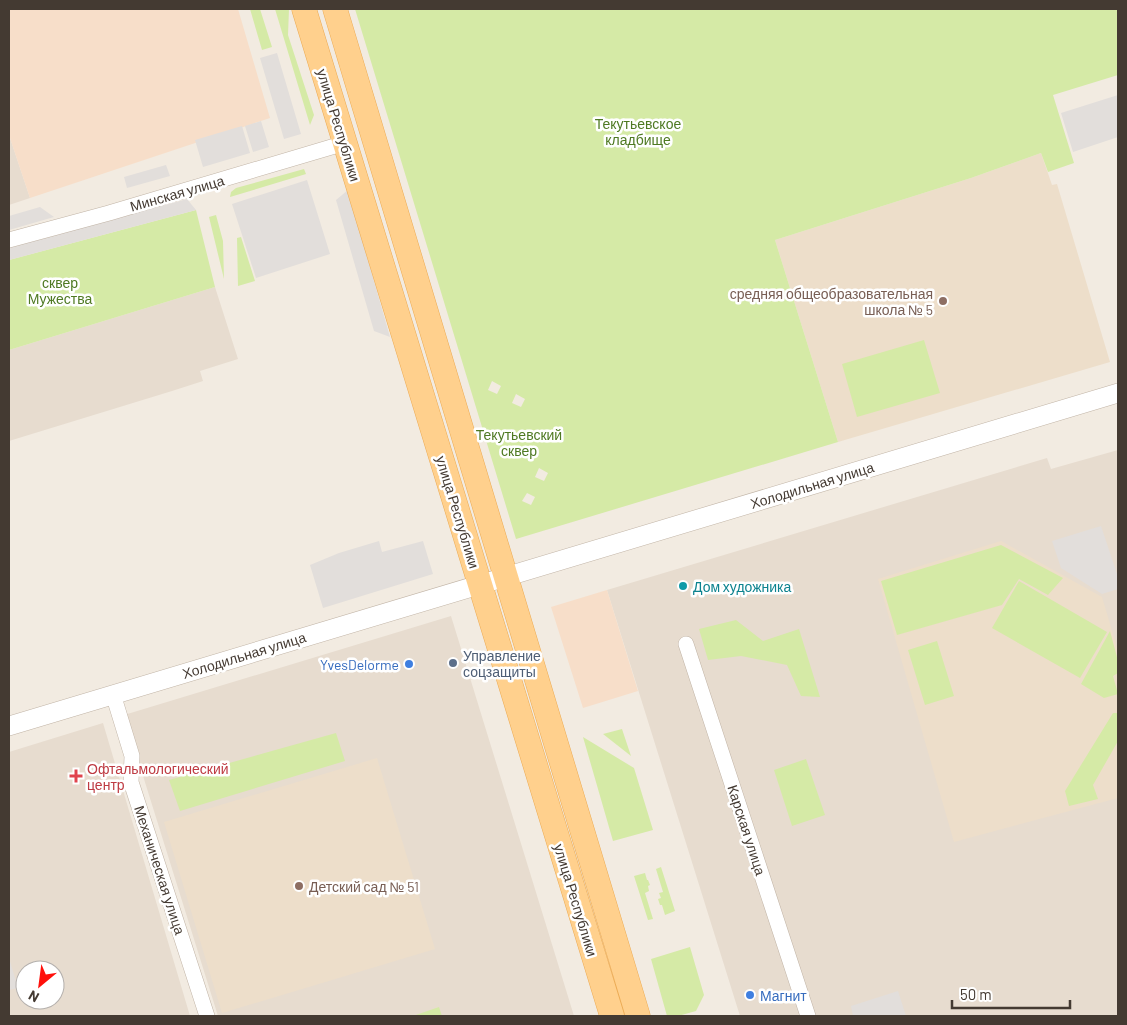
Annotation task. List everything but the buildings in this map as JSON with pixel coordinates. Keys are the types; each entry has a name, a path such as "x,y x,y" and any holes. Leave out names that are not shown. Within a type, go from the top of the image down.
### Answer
{"main road":[{"name":"улица Республики","path":"304,9 612,1016"},
{"name":"улица Республики","path":"335,9 638,1016"}],"street":[{"name":"Минская улица","path":"9,240 109,213 344,143"},
{"name":"Холодильная улица","path":"9,726 1118,393"},
{"name":"Карская улица","path":"686,644 808,1016"},
{"name":"Механическая улица","path":"113,694 132,756 131,782 207,1016"}],"shaded area":[{"path":"9,9 238,9 270,118 30,198 9,135"},
{"path":"277,53 301,134 284,139 260,58"},
{"path":"1118,95 1118,137 1073,152 1061,113"},
{"path":"261,121 269,147 253,152 245,126"},
{"path":"242,126 250,153 203,167 195,140"},
{"path":"9,135 30,198 9,205"},
{"name":"средняя общеобразовательная школа № 5","path":"1041,153 1052,185 1057,184 1110,362 838,442 775,240 971,178"},
{"path":"166,165 170,176 127,188 124,177"},
{"path":"307,180 330,254 256,278 232,204"},
{"path":"348,190 390,337 374,331 336,200"},
{"path":"187,199 196,210 9,260 9,248"},
{"path":"40,207 54,217 9,230 9,216"},
{"path":"215,287 238,359 200,371 203,381 9,441 9,350"},
{"path":"1118,450 1118,1016 740,1016 607,590 1047,458 1051,469"},
{"path":"1101,526 1118,577 1118,589 1102,594 1061,568 1052,541"},
{"path":"379,541 382,552 423,541 433,574 323,608 310,565 339,553"},
{"path":"1001,541 1102,597 1118,651 1118,798 954,842 878,579"},
{"path":"607,590 638,691 583,708 551,607"},
{"path":"451,616 574,1016 218,1016 124,715"},
{"path":"103,723 190,1016 9,1016 9,752"},
{"name":"Детский сад № 51","path":"377,758 435,949 222,1013 164,822"},
{"path":"9,958 15,978 15,989 9,990"},
{"path":"898,991 906,1016 853,1016 851,1006"}],"green space":[{"path":"250,9 260,9 272,47 262,50"},
{"path":"275,9 289,9 288,35 314,115 310,125"},
{"path":"355,9 1118,9 1118,75 1053,95 1074,163 1048,172 1041,153 971,178 775,240 838,442 516,539","holes":["492,381 501,386 497,394 488,390","516,394 525,399 521,407 512,403","539,468 548,473 544,481 535,477","527,493 535,497 531,505 522,501"]},
{"path":"304,169 306,174 230,197 231,192 236,188"},
{"name":"сквер Мужества","path":"196,210 215,287 9,350 9,260"},
{"path":"216,215 223,241 224,279 209,217"},
{"path":"241,237 255,281 238,286 237,238"},
{"path":"924,340 940,393 857,417 842,364"},
{"path":"1001,545 1063,578 1048,595 1019,579 1002,605 897,635 881,581"},
{"path":"1019,581 1107,632 1080,678 992,628"},
{"path":"736,620 763,641 799,629 820,697 801,696 787,665 741,656 708,660 699,629"},
{"path":"1110,631 1118,661 1118,673 1113,676 1118,694 1104,698 1081,684"},
{"path":"937,641 954,696 925,705 908,650"},
{"path":"1113,713 1118,713 1118,741 1093,785 1098,799 1069,806 1065,791"},
{"path":"622,729 631,756 603,734"},
{"path":"336,733 345,761 180,811 169,780"},
{"path":"583,737 634,768 653,830 613,841"},
{"path":"806,759 825,815 792,826 774,770"},
{"path":"661,867 675,911 665,915 658,899 661,898 659,893 663,892 656,869"},
{"path":"645,873 650,885 648,886 649,891 645,893 653,919 648,920 634,876"},
{"path":"690,947 704,995 696,1011 678,1016 667,1016 651,959"},
{"path":"439,1007 442,1016 413,1016"}],"place":[{"name":"средняя общеобразовательная школа № 5","path":"943,301"},
{"name":"Дом художника","path":"683,586"},
{"name":"Управление соцзащиты","path":"453,663"},
{"name":"YvesDelorme","path":"409,664"},
{"name":"Офтальмологический центр","path":"76,776"},
{"name":"Детский сад № 51","path":"299,886"},
{"name":"Магнит","path":"750,995"}],"park label":[{"name":"Текутьевское кладбище","path":"638,132"},
{"name":"Текутьевский сквер","path":"519,442"}]}
